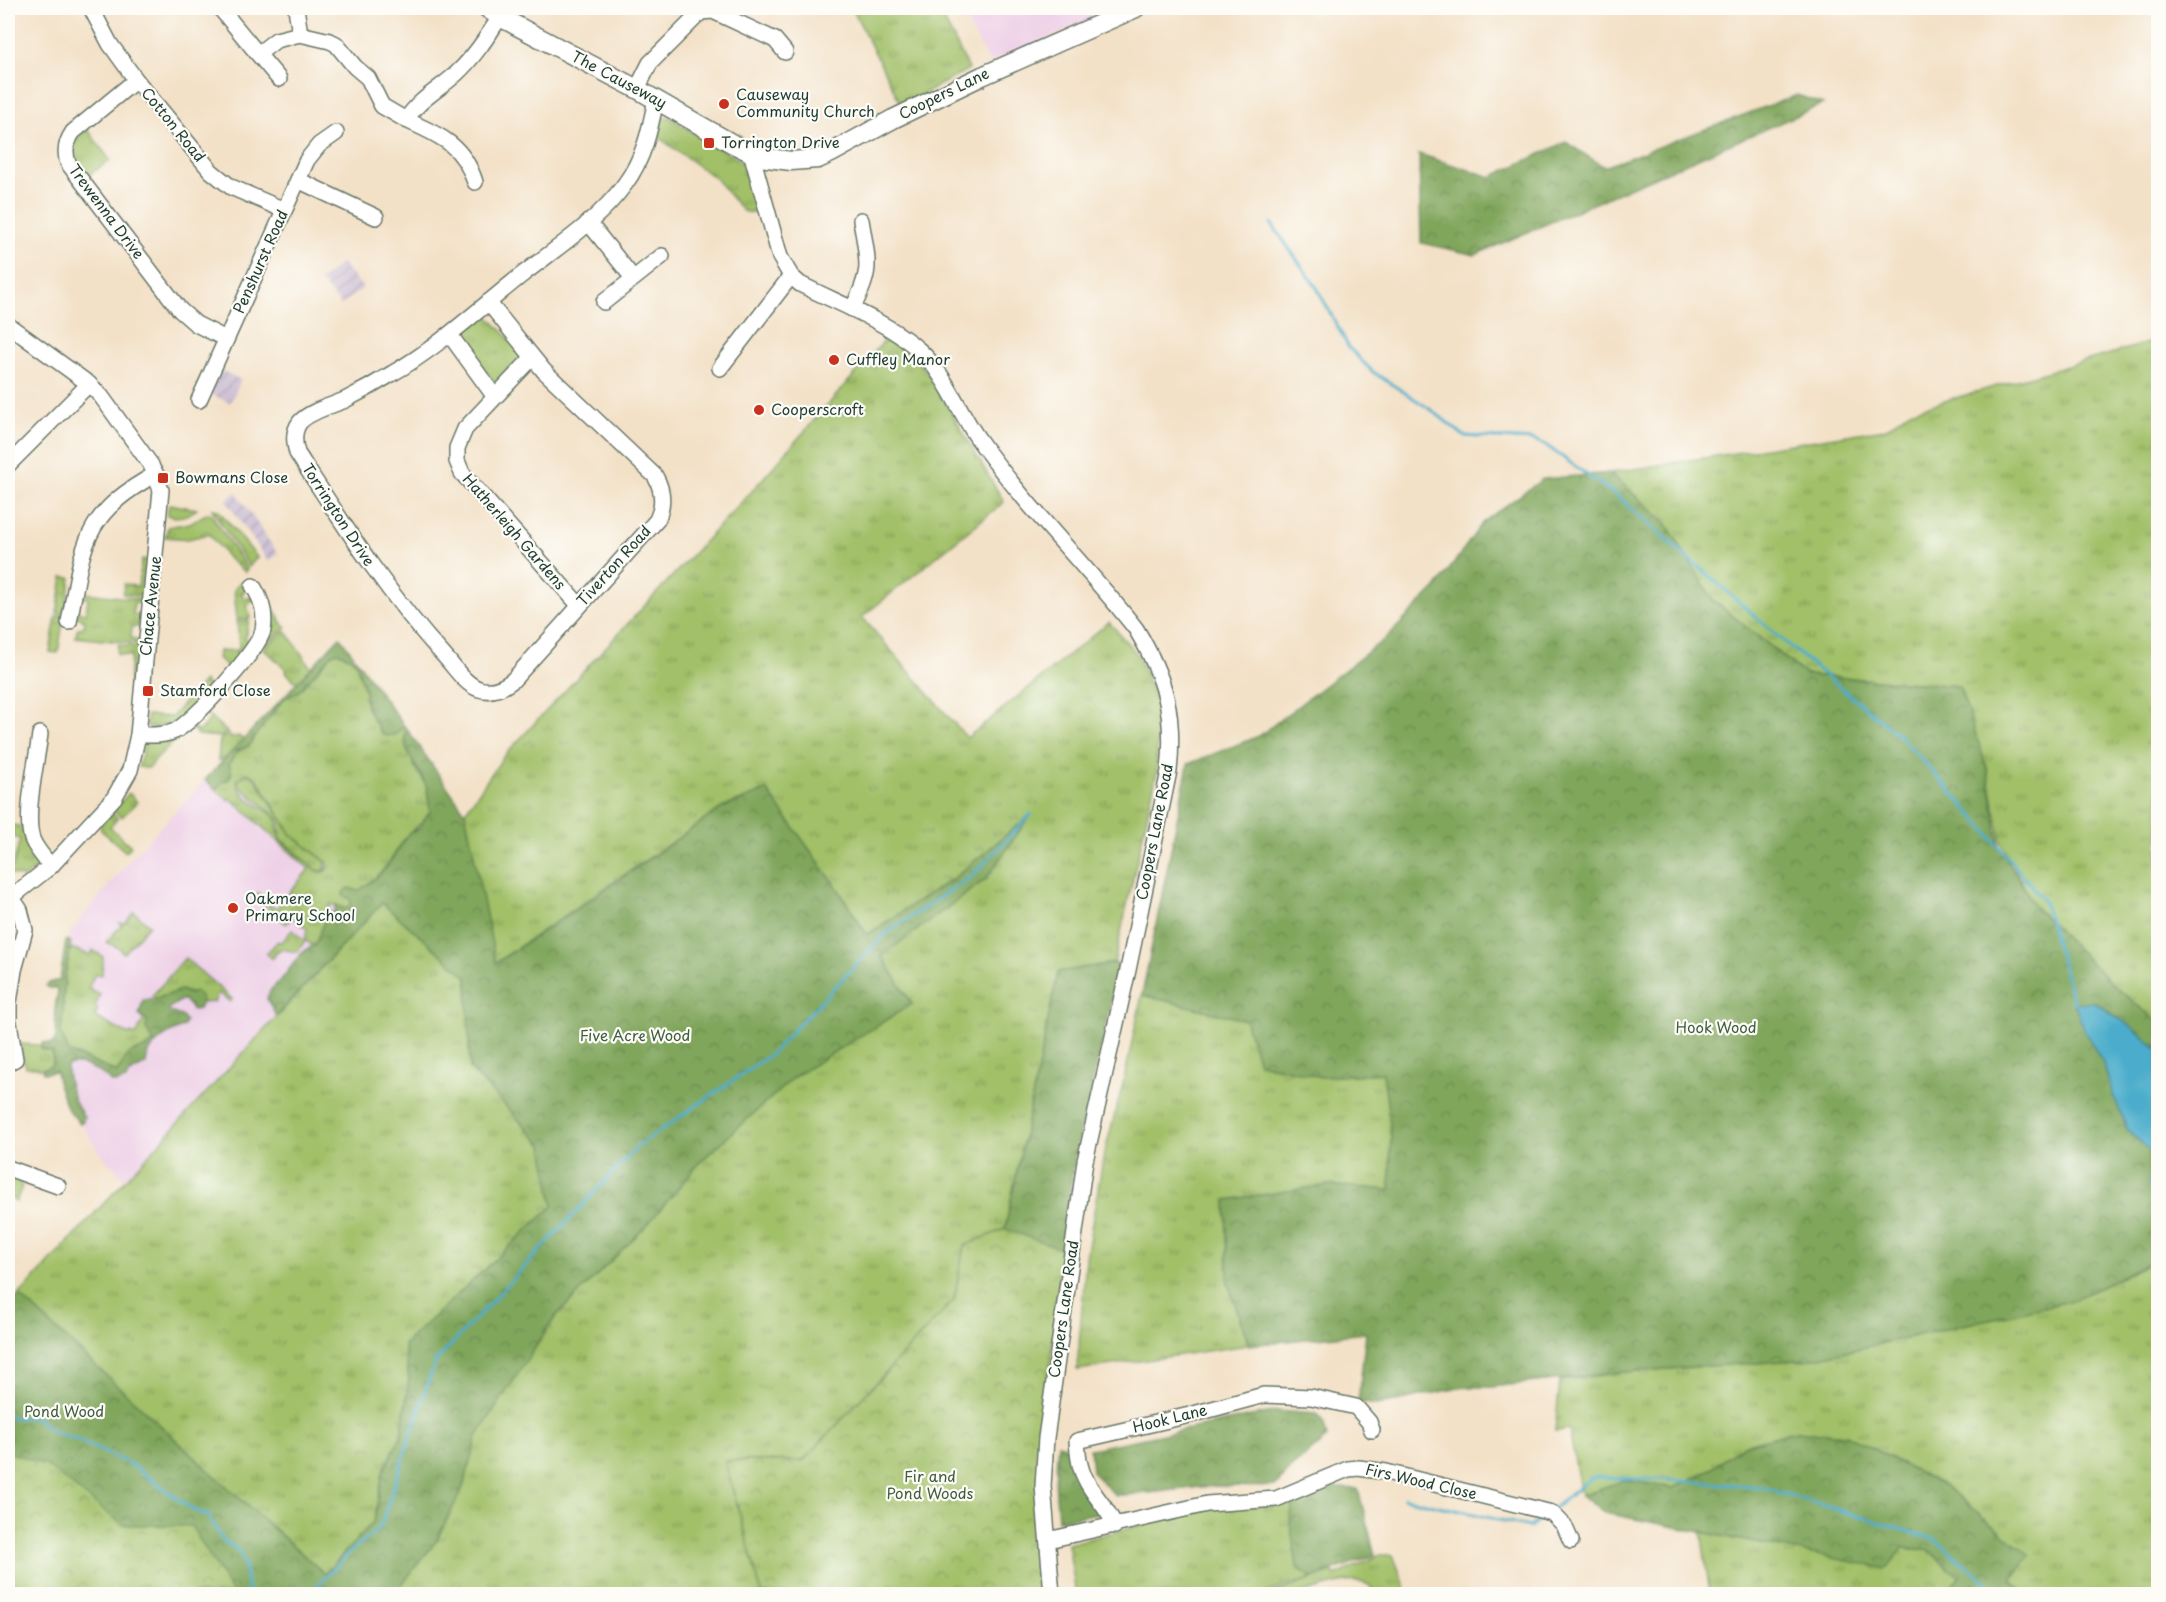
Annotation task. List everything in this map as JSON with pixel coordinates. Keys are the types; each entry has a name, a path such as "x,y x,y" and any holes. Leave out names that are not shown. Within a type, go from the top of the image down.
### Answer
{"main road":[{"name":"Coopers Lane","path":"751,153 771,160 819,159 893,119 982,76 1136,8"},
{"name":"The Causeway","path":"493,12 656,99 751,153"}],"street":[{"name":"Cotton Road","path":"92,8 110,44 205,165 231,187 284,210"},
{"path":"220,8 279,79"},
{"path":"296,8 300,34"},
{"path":"637,89 650,63 700,10 713,11 775,40 785,52"},
{"path":"406,120 420,101 457,74 478,50 493,12"},
{"path":"258,54 276,40 300,34 336,44 355,67 368,78 382,106 449,142 467,161 475,182"},
{"name":"Trewenna Drive","path":"136,80 73,132 65,151 68,163 180,310 196,324 226,339"},
{"name":"Torrington Drive","path":"464,678 401,605 368,562 297,453 294,437 301,422 396,372 450,334 613,200 635,170 648,138 656,99"},
{"name":"Penshurst Road","path":"199,400 311,154 336,133"},
{"path":"720,368 791,276 780,257 751,153"},
{"path":"298,180 376,217"},
{"path":"852,309 866,281 868,266 861,220"},
{"path":"588,222 633,278"},
{"path":"604,302 662,256"},
{"name":"Coopers Lane Road","path":"791,276 800,284 899,334 921,352 937,370 978,439 1013,485 1136,629 1161,676 1170,715 1172,746 1169,771 1128,970 1084,1161 1046,1438 1043,1486 1052,1594"},
{"name":"Tiverton Road","path":"464,678 477,688 485,690 498,689 508,683 657,520 662,504 661,486 655,476 532,358 488,302"},
{"name":"Chace Avenue","path":"8,325 89,384 116,415 156,474 161,490 138,735 124,784 114,798 51,866 10,899"},
{"path":"450,334 495,397"},
{"name":"Hatherleigh Gardens","path":"532,358 465,429 457,448 457,461 462,473 579,605"},
{"path":"8,465 89,384"},
{"path":"69,622 85,542 94,525 114,501 156,474"},
{"path":"138,735 168,733 182,727 249,655 263,633 265,615 260,598 253,586"},
{"path":"40,734 29,818 32,838 40,853 51,866"},
{"path":"8,1062 15,1059 9,1023 9,1002 14,970 26,930 20,910 10,899"},
{"path":"8,1168 58,1186"},
{"name":"Hook Lane","path":"1114,1526 1110,1513 1086,1480 1080,1465 1077,1441 1264,1395 1311,1398 1356,1407 1370,1422 1372,1430"},
{"name":"Firs Wood Close","path":"1048,1540 1208,1504 1276,1499 1348,1469 1359,1468 1386,1472 1552,1513 1564,1525 1571,1541"}],"shaded area":[{"path":"960,8 1121,8 989,63"},
{"path":"342,263 363,288 341,305 320,281"},
{"path":"220,370 241,380 230,403 210,394"},
{"path":"236,492 278,554 268,561 226,501"},
{"name":"Oakmere Primary School","path":"340,637 465,812 354,936 276,1016 125,1179 104,1158 88,1135 69,1094 56,1046 57,997 69,935 139,850"}],"green space":[{"path":"852,8 938,8 969,69 902,106"},
{"path":"1797,95 1823,104 1475,255 1421,243 1419,154 1491,177 1566,142 1604,167"},
{"path":"669,117 741,161 758,208 751,212 743,211 715,178 658,137 661,119"},
{"path":"87,129 110,160 86,177 73,153 76,141"},
{"path":"486,314 522,352 524,359 496,387 461,337 461,334"},
{"path":"885,340 910,354 928,373 1004,502 862,617 967,738 1109,622 1137,654 1157,702 1157,772 1114,963 1058,972 1005,1229 964,1246 954,1300 803,1461 725,1461 762,1594 394,1594 436,1541 463,1487 477,1436 556,1316 647,1225 701,1161 795,1076 911,1004 881,956 986,879 1029,817 954,878 867,935 840,892 766,790 722,808 495,963 465,812 504,756 750,493"},
{"path":"2158,340 2158,1022 2113,985 2034,906 2001,842 1987,768 1959,686 1806,675 1713,600 1666,523 1610,473 1885,429 1910,411"},
{"name":"Hook Wood","path":"1610,473 1666,523 1713,600 1806,675 1959,686 1987,768 1999,845 2034,906 2113,985 2158,1022 2158,1050 2133,1028 2095,1002 2085,1031 2103,1063 2113,1095 2128,1130 2154,1155 2158,1155 2158,1258 2074,1300 1812,1359 1624,1372 1491,1387 1464,1387 1376,1405 1358,1402 1366,1333 1249,1345 1228,1283 1226,1200 1328,1185 1390,1190 1391,1132 1383,1073 1321,1077 1259,1063 1245,1020 1142,995 1188,764 1259,736 1386,638 1436,588 1483,522 1543,479"},
{"path":"169,504 197,509 175,517 167,515"},
{"path":"212,509 218,510 257,557 249,567"},
{"path":"208,513 211,514 247,569 245,572 230,560 209,534 188,539 165,537 168,527 190,523"},
{"path":"142,559 148,560 144,597 123,594 124,584 138,587"},
{"path":"63,577 71,578 65,614 57,613"},
{"path":"240,582 246,589 242,594 244,599 252,597 256,600 247,604 250,618 237,619 234,590"},
{"path":"78,592 144,600 143,604 134,603 133,614 141,616 141,627 132,627 131,638 139,640 139,644 75,637 78,628 84,627 85,620 75,616 77,612 86,613 88,598 80,597"},
{"path":"271,605 286,628 266,643 273,623"},
{"path":"56,616 64,616 58,653 50,652"},
{"path":"249,620 245,638 252,644 240,660 237,621"},
{"path":"286,631 311,668 297,683 286,672 287,670 263,648"},
{"path":"340,637 404,726 395,735 386,736 381,733 366,706 365,691 356,663 338,652 332,654 298,692 284,699 249,746 238,750 229,764 232,774 216,790 205,780"},
{"path":"118,645 139,647 135,684 129,684 131,656 117,654"},
{"path":"237,650 238,660 229,669 218,658 219,651"},
{"path":"338,652 356,663 367,706 374,722 396,732 404,726 406,728 405,741 414,766 426,784 430,811 404,840 376,878 354,896 351,900 352,904 345,909 331,904 315,946 305,941 307,929 292,917 286,924 255,896 258,893 276,909 309,869 230,798 228,800 216,790 236,754 249,746 284,698 298,692 332,654","holes":["247,773 256,777 292,835 328,863 325,872 318,872 279,839 276,818 252,802 242,792 237,780"]},
{"path":"204,681 210,688 184,715 169,724 149,728 146,724 147,715 172,717"},
{"path":"205,712 227,732 221,737 197,735 195,731 189,729 192,727 198,732 211,718"},
{"name":"Five Acre Wood","path":"406,728 465,812 496,963 722,808 767,790 840,892 867,935 954,878 1031,814 986,879 882,956 912,1004 795,1076 701,1161 647,1225 556,1316 477,1436 463,1487 436,1541 394,1594 233,1594 191,1526 123,1525 8,1531 8,1307 19,1295 325,1574 374,1521 383,1472 401,1436 409,1379 404,1344 553,1206 543,1145 470,1069 467,977 382,903 276,1016 267,999 271,990 299,956 315,945 328,912 334,913 336,905 345,909 351,904 351,900 343,895 344,891 349,888 358,891 377,877 386,868 408,834 419,828 430,811 423,778 408,753"},
{"path":"228,734 231,738 239,736 243,740 224,760 218,760 220,740"},
{"path":"178,737 148,768 138,767 145,743"},
{"path":"247,774 255,778 291,835 326,862 325,870 316,870 281,839 279,822 276,817 238,785 239,779"},
{"path":"129,793 137,802 122,817 113,810"},
{"path":"111,812 118,818 110,827 131,846 126,852 101,830 100,825"},
{"path":"11,825 24,827 39,861 39,866 24,878 8,873 8,865 13,866 20,839 13,837"},
{"path":"382,903 467,977 470,1069 543,1145 553,1206 404,1344 409,1379 401,1436 383,1472 374,1521 325,1574 19,1295"},
{"path":"134,912 149,925 124,953 121,949 106,942 122,925 120,923 125,923"},
{"path":"292,930 305,941 297,952 280,949 272,959 266,954 278,941 281,943"},
{"path":"66,940 71,942 65,976 61,1033 69,1053 117,1072 130,1053 154,1042 146,1029 147,1020 139,1015 143,1000 156,999 181,990 189,994 196,992 201,1000 199,1009 193,1010 183,999 169,1008 170,1012 181,1016 186,1021 184,1026 159,1040 150,1051 146,1064 128,1074 126,1080 115,1083 90,1067 78,1064 67,1066 72,1093 84,1117 80,1123 68,1110 56,1072 43,1073 42,1069 50,1067 53,1063 53,1052 41,1049 43,1042 53,1043 56,1036 55,1009 58,990 46,986 60,980"},
{"path":"71,948 90,955 93,950 103,957 102,975 95,974 88,989 100,994 95,1007 98,1009 95,1017 129,1035 131,1033 136,1035 144,1019 148,1020 146,1029 154,1042 140,1052 134,1051 117,1072 69,1053 61,1034 65,976"},
{"path":"185,958 232,999 230,1002 219,993 214,1002 202,1003 201,997 181,990 156,999 152,996"},
{"name":"Fir and Pond Woods","path":"1114,963 1121,965 1075,1156 1062,1249 1038,1486 1043,1594 762,1594 725,1461 803,1461 954,1300 964,1246 1005,1229 1058,972"},
{"path":"1142,995 1245,1020 1321,1077 1383,1073 1391,1132 1390,1190 1328,1185 1228,1283 1249,1345 1077,1370 1086,1258 1103,1159 1124,1080"},
{"path":"19,1044 41,1045 41,1049 48,1052 51,1050 53,1063 50,1067 42,1069 26,1067"},
{"path":"8,1173 17,1177 22,1186 16,1202 8,1195"},
{"name":"Fir and Pond Woods","path":"1005,1229 1062,1249 1038,1486 1043,1594 762,1594 725,1461 803,1461 954,1300 964,1246"},
{"path":"2146,1265 2158,1279 2158,1594 2028,1594 2011,1580 2029,1555 1945,1486 1846,1435 1796,1431 1744,1445 1711,1469 1673,1488 1626,1480 1581,1495 1569,1429 1555,1431 1560,1381 1624,1372 1812,1359 2074,1300"},
{"path":"1277,1411 1316,1414 1323,1420 1327,1438 1295,1465 1275,1486 1218,1486 1115,1495 1092,1472 1090,1449"},
{"path":"1796,1431 1846,1435 1945,1486 2030,1555 2011,1580 2028,1594 1944,1594 1960,1577 1928,1550 1902,1548 1887,1569 1605,1513 1581,1495 1625,1480 1673,1488 1711,1469 1744,1445"},
{"path":"1058,1444 1067,1447 1071,1452 1099,1513 1058,1520 1055,1481"},
{"path":"8,1452 44,1464 123,1525 191,1526 233,1594 8,1594"},
{"path":"1326,1487 1358,1489 1375,1555 1312,1578 1297,1567 1290,1521 1293,1504"},
{"path":"1293,1504 1290,1521 1297,1567 1312,1578 1262,1594 1076,1594 1068,1544 1206,1508"},
{"path":"1701,1531 1928,1550 1960,1577 1944,1594 1710,1594"},
{"path":"1380,1555 1393,1555 1408,1594 1377,1594 1370,1586 1361,1582 1351,1582 1296,1594 1271,1594 1333,1572 1335,1576"}],"water":[{"path":"2094,1002 2133,1028 2158,1050 2158,1155 2154,1155 2128,1130 2113,1095 2103,1063 2085,1031 2074,1003"}],"waterway":[{"path":"1271,223 1317,288 1349,348 1373,372 1433,411 1464,436 1533,440 1544,444 1617,496 1793,649 1899,735 1977,820 2043,900 2074,1003"},
{"path":"309,1594 353,1549 380,1528 435,1362 639,1145 770,1055 885,934 972,876 1031,814"},
{"path":"2154,1155 2150,1186 2158,1206"},
{"path":"8,1415 14,1418 36,1417 53,1432 75,1439 132,1465 193,1510 208,1515 223,1541 232,1545 242,1556 249,1594"},
{"path":"1554,1508 1592,1477 1763,1487 1934,1539 2001,1594"},
{"path":"1404,1498 1530,1527 1544,1516"}],"place":[{"name":"Causeway Community Church","path":"724,104"},
{"name":"Torrington Drive","path":"709,143"},
{"name":"Cuffley Manor","path":"834,360"},
{"name":"Cooperscroft","path":"759,410"},
{"name":"Bowmans Close","path":"163,478"},
{"name":"Stamford Close","path":"148,691"},
{"name":"Oakmere Primary School","path":"233,908"}],"park label":[{"name":"Pond Wood","path":"64,1412"}]}
